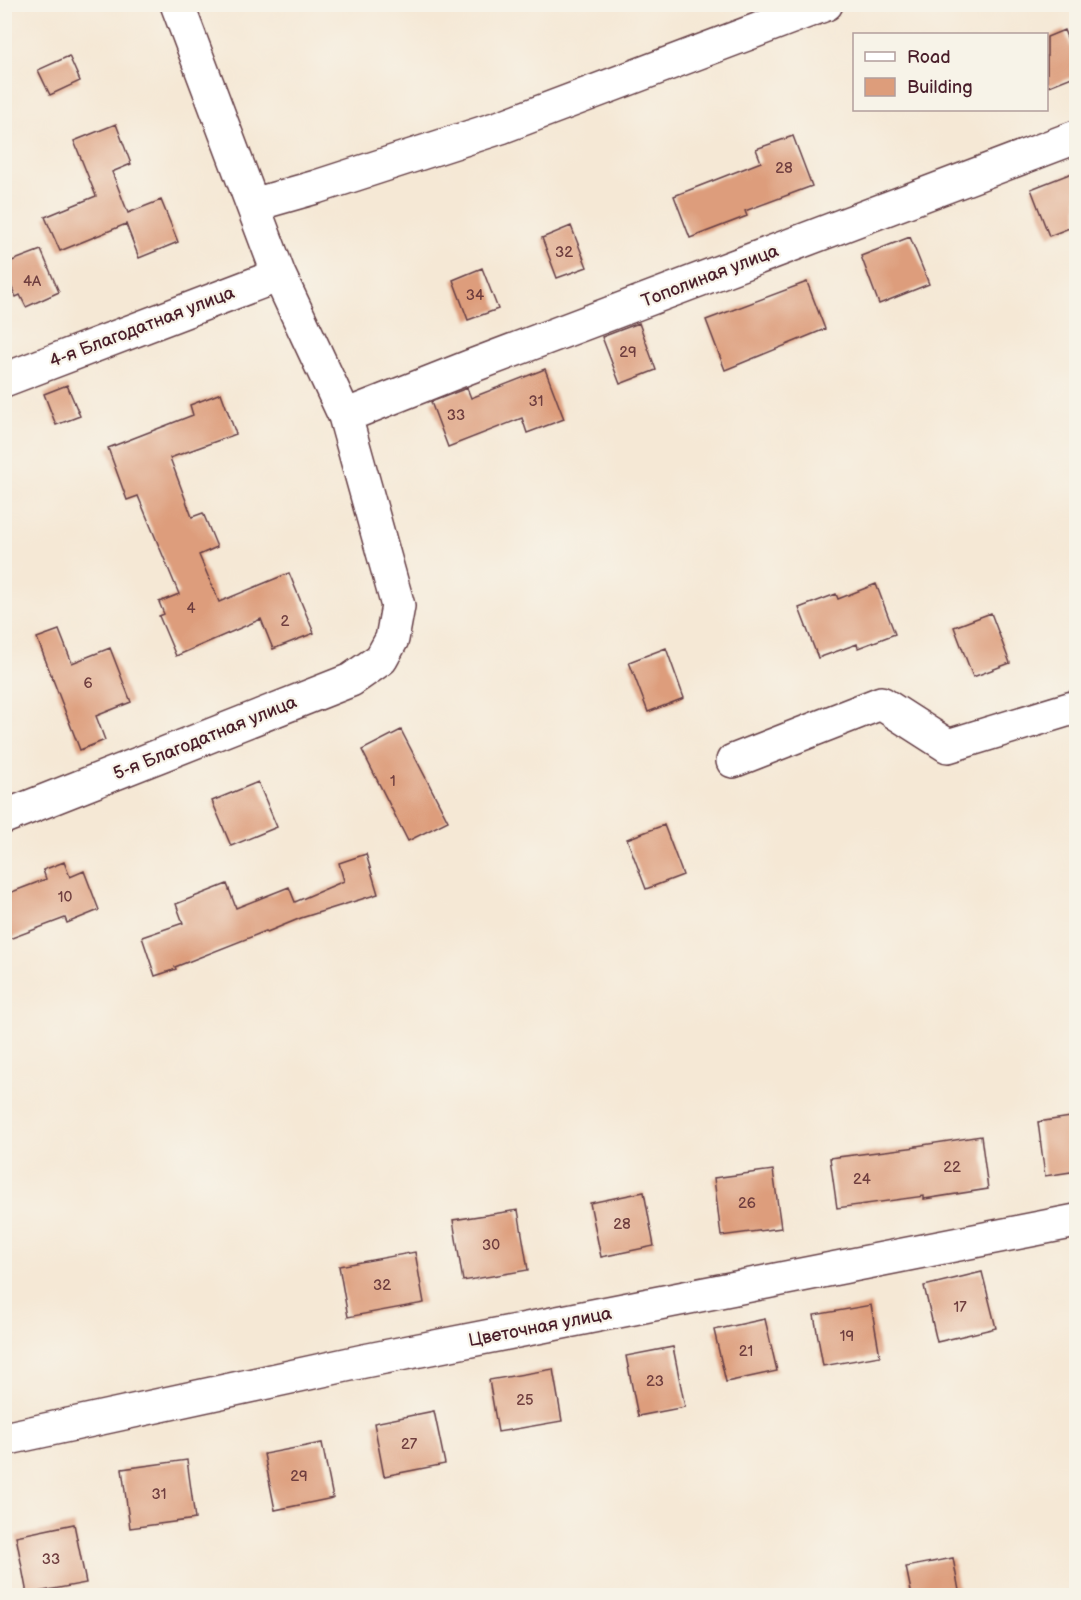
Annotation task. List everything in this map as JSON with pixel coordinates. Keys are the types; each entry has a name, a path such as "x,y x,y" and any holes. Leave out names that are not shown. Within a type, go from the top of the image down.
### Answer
{"street":[{"path":"177,4 279,274 345,416"},
{"path":"253,205 316,188 501,128 826,4"},
{"name":"Тополиная улица","path":"345,416 1077,137"},
{"name":"4-я Благодатная улица","path":"4,380 279,274"},
{"name":"5-я Благодатная улица","path":"4,817 351,680 381,659 392,639 398,606 345,416"},
{"path":"733,761 881,703 948,746 1077,707"},
{"name":"Цветочная улица","path":"4,1439 376,1359 1077,1221"}],"building":[{"path":"1064,30 1077,62 1077,75 1048,87 1048,37"},
{"path":"69,56 80,81 50,95 38,70"},
{"path":"116,124 131,164 112,172 128,213 161,200 178,242 139,258 126,224 60,251 45,217 96,196 74,141"},
{"path":"793,136 812,186 745,211 747,216 690,238 674,196 761,162 756,149"},
{"path":"1077,171 1077,225 1049,236 1031,189"},
{"path":"571,226 587,267 557,278 542,238"},
{"path":"910,237 929,284 879,304 861,256"},
{"path":"41,250 59,292 26,307 20,295 16,297 4,270 4,264"},
{"path":"482,268 498,309 468,320 453,280"},
{"path":"807,282 825,329 725,370 706,320"},
{"path":"639,323 656,370 620,384 602,337"},
{"path":"545,369 564,419 527,433 522,418 448,447 431,402 467,388 471,398"},
{"path":"67,385 80,416 56,425 44,394"},
{"path":"221,393 236,434 170,458 192,517 203,513 217,547 199,555 219,602 289,573 314,633 273,649 261,619 176,656 159,616 164,614 159,602 179,594 138,496 127,500 108,448 193,415 190,405"},
{"path":"876,584 895,634 858,648 857,644 818,658 799,608 836,594 838,599"},
{"path":"991,613 1010,663 973,677 954,627"},
{"path":"59,630 72,663 110,648 131,702 96,716 105,740 80,750 37,638"},
{"path":"666,648 684,698 648,712 629,662"},
{"path":"401,730 448,821 408,841 362,750"},
{"path":"258,782 277,827 231,846 212,801"},
{"path":"664,825 683,875 646,889 627,839"},
{"path":"366,854 378,894 301,918 155,976 142,937 183,923 176,904 227,884 236,908 289,887 295,902 344,881 339,863"},
{"path":"64,862 70,877 84,871 99,910 67,923 65,918 4,941 4,895 46,879 43,870"},
{"path":"1077,1116 1077,1171 1045,1176 1038,1122"},
{"path":"981,1136 988,1189 924,1199 924,1196 837,1208 830,1158"},
{"path":"773,1170 781,1228 721,1236 714,1178"},
{"path":"644,1192 654,1246 601,1257 590,1203"},
{"path":"518,1210 528,1270 463,1281 453,1220"},
{"path":"415,1252 424,1303 348,1317 339,1266"},
{"path":"982,1272 996,1328 937,1342 924,1286"},
{"path":"871,1305 880,1356 823,1366 814,1315"},
{"path":"765,1319 777,1371 726,1382 714,1330"},
{"path":"673,1347 685,1407 638,1416 626,1356"},
{"path":"553,1369 562,1421 498,1432 489,1380"},
{"path":"434,1411 445,1464 384,1476 374,1423"},
{"path":"322,1443 333,1498 275,1510 264,1454"},
{"path":"187,1460 195,1519 130,1528 122,1469"},
{"path":"74,1524 86,1583 27,1594 16,1536"},
{"path":"953,1558 960,1596 912,1596 906,1567"}]}
